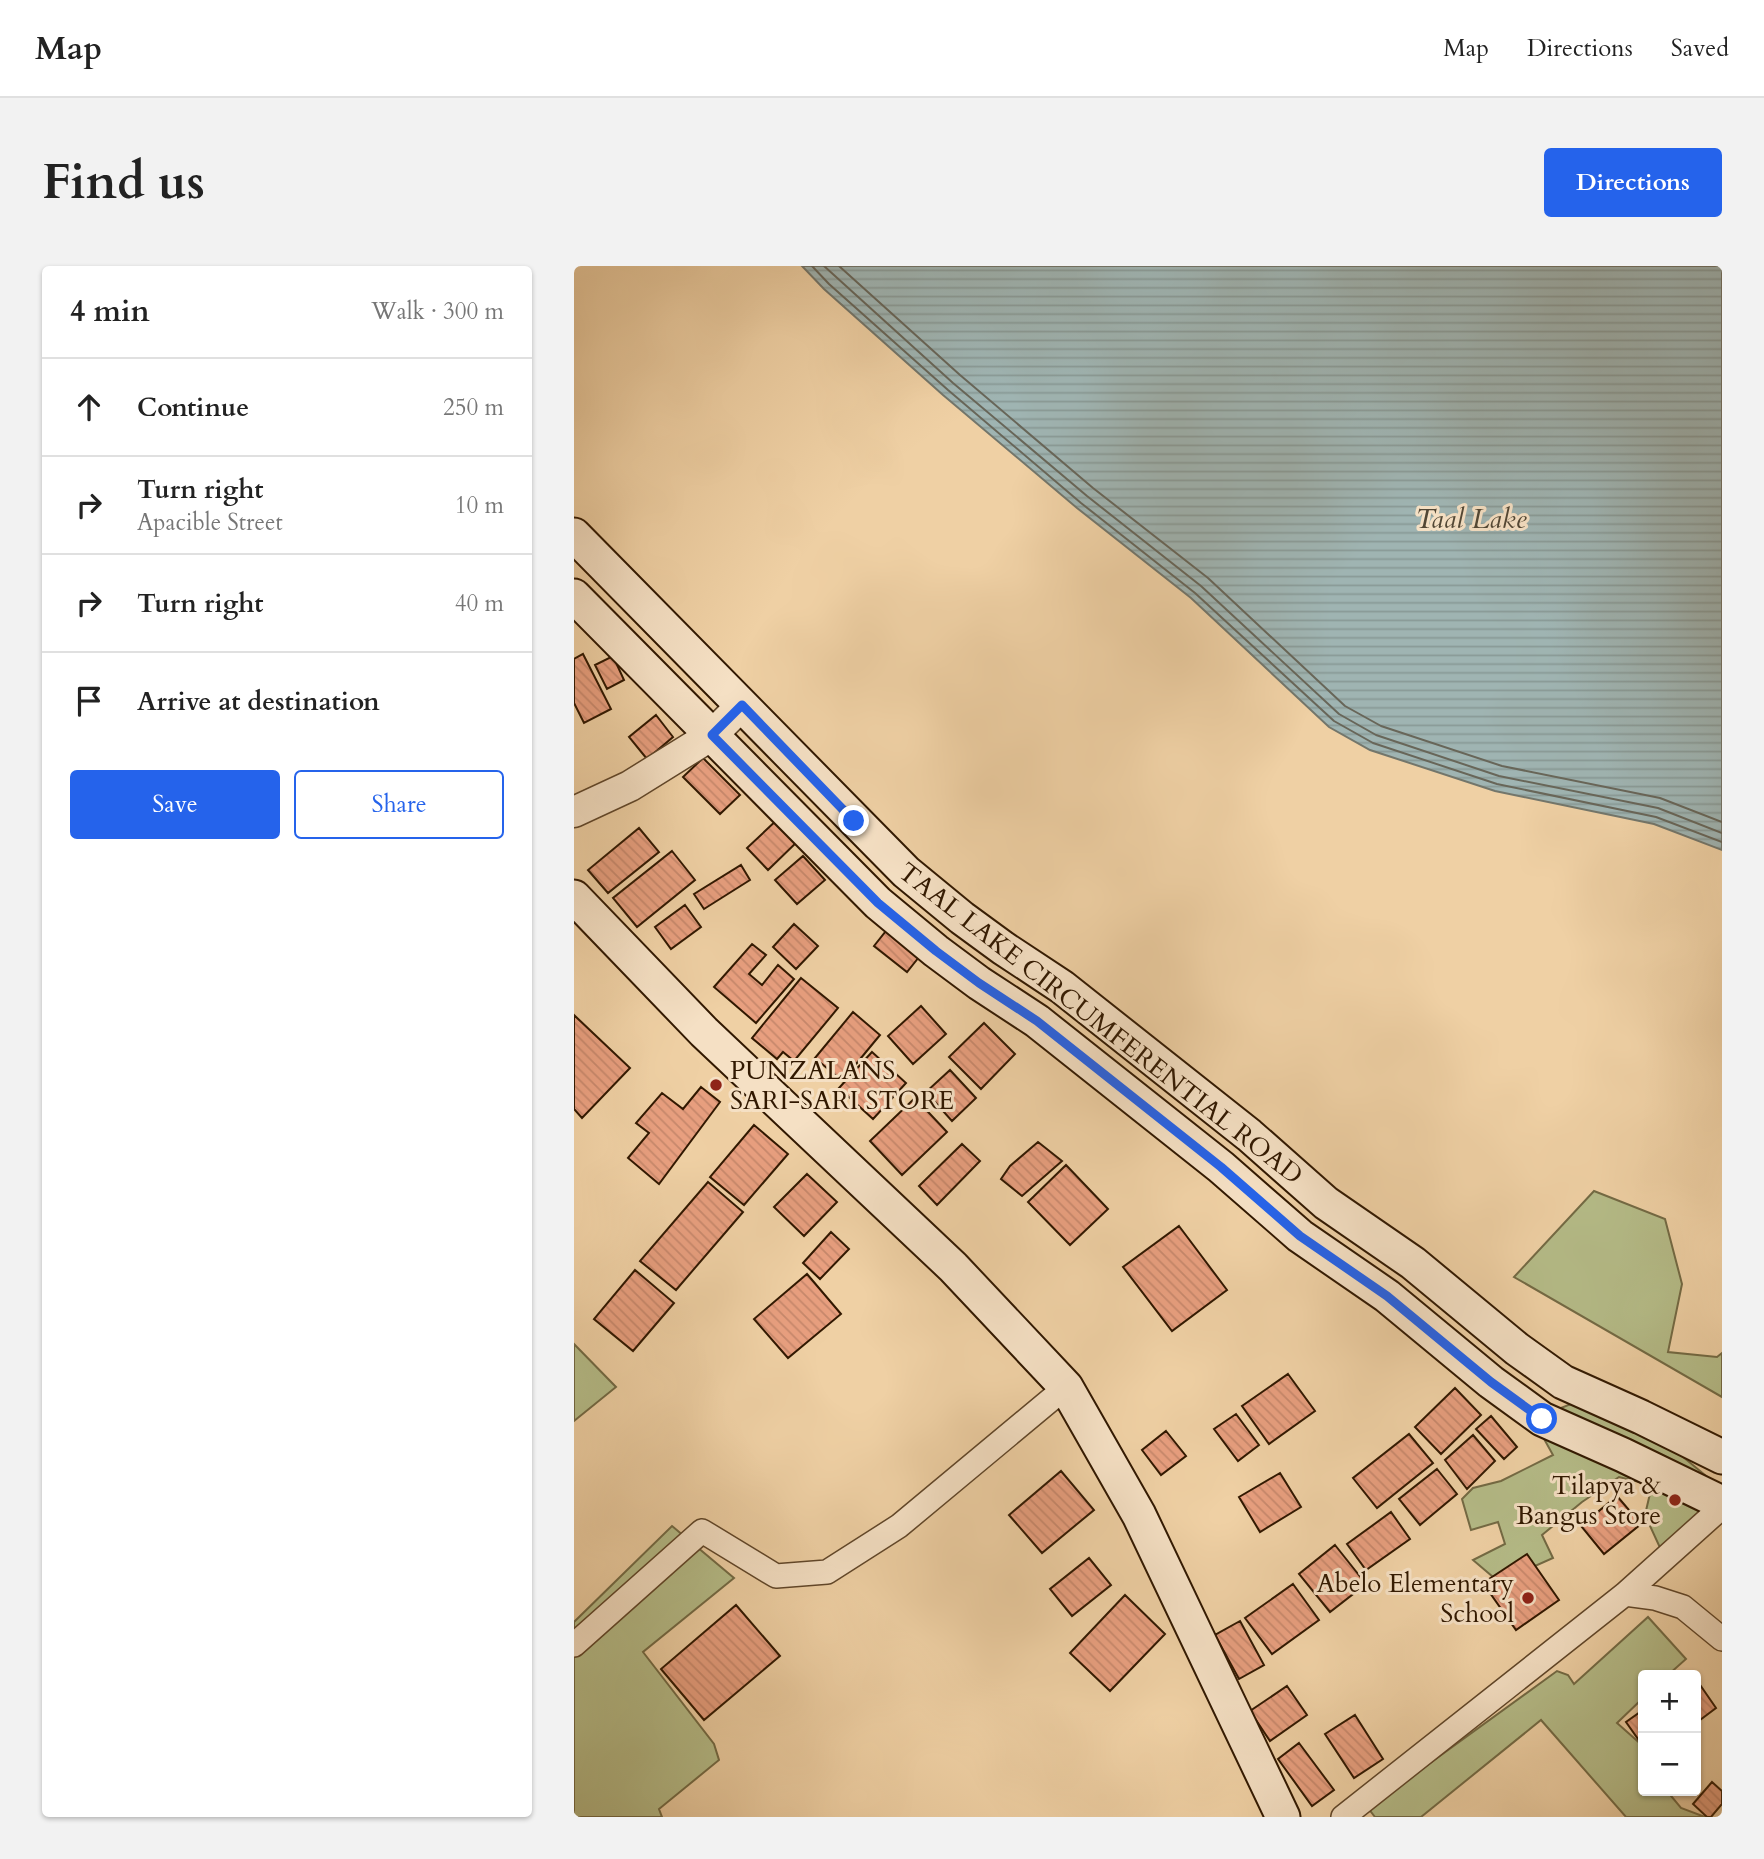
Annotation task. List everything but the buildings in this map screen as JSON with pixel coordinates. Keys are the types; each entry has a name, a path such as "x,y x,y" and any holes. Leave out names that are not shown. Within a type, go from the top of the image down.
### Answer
{"main road":[{"name":"TAAL LAKE CIRCUMFERENTIAL ROAD","path":"574,536 906,872 962,918 1062,987 1249,1135 1326,1203 1413,1263 1517,1349 1563,1382 1722,1457"},
{"name":"TAAL LAKE CIRCUMFERENTIAL ROAD","path":"574,596 878,903 946,959 1037,1021 1221,1167 1300,1236 1387,1296 1491,1382 1542,1419 1623,1455 1722,1505"},
{"path":"574,897 704,1032 953,1267 1066,1387 1139,1515 1283,1817"}],"street":[{"path":"574,812 629,786 712,735 742,705"},
{"path":"574,1646 702,1531 776,1576 827,1572 899,1526 1066,1387"},
{"path":"1343,1817 1625,1594 1722,1505"},
{"path":"1625,1594 1655,1598 1683,1607 1722,1639"}],"green space":[{"path":"1594,1191 1665,1219 1682,1284 1668,1352 1717,1357 1722,1353 1722,1397 1514,1277"},
{"path":"574,1344 616,1387 574,1421"},
{"path":"1596,1394 1632,1415 1722,1489 1662,1552 1645,1515 1652,1485 1619,1477 1582,1502 1542,1535 1553,1558 1499,1582 1473,1560 1505,1544 1498,1522 1471,1530 1462,1499 1473,1488 1501,1481 1553,1455 1533,1419"},
{"path":"672,1526 734,1578 643,1652 714,1744 719,1760 659,1809 662,1817 574,1817 574,1622"},
{"path":"1648,1617 1686,1659 1674,1670 1638,1670 1638,1703 1617,1723 1638,1742 1638,1796 1671,1796 1681,1808 1705,1817 1626,1817 1541,1720 1421,1817 1375,1817 1368,1808 1557,1671 1568,1675 1574,1684"}],"water":[{"name":"Taal Lake","path":"802,266 1722,266 1722,850 1654,824 1495,791 1370,750 1329,727 1191,598 1077,508 943,395 824,289"}],"place":[{"name":"PUNZALANS SARI-SARI STORE","path":"716,1085"},
{"name":"Tilapya & Bangus Store","path":"1675,1500"},
{"name":"Abelo Elementary School","path":"1528,1598"}],"route":[{"path":"854,821 742,705 712,735 878,903 936,951 1037,1021 1221,1167 1300,1236 1387,1296 1491,1382 1542,1419"}]}
